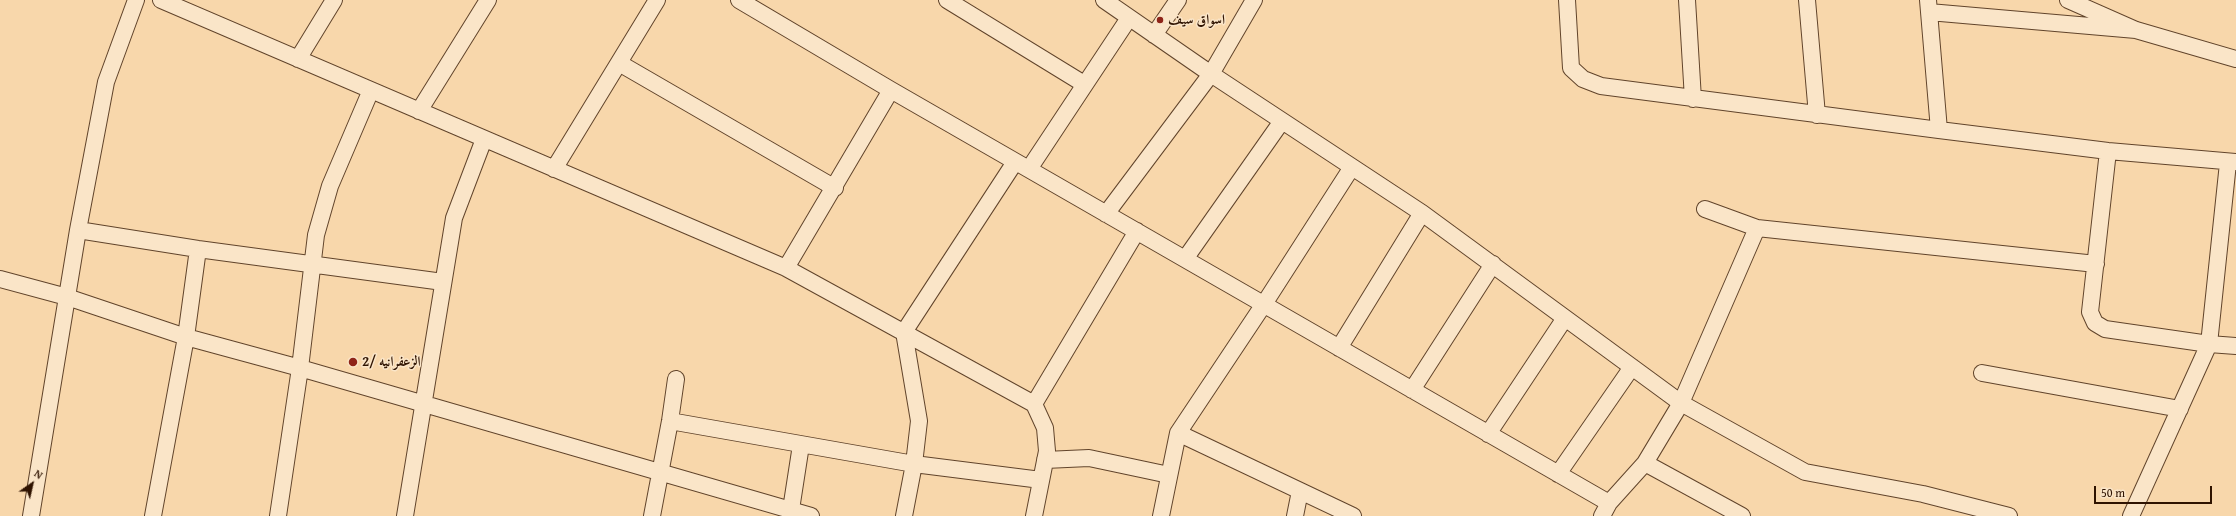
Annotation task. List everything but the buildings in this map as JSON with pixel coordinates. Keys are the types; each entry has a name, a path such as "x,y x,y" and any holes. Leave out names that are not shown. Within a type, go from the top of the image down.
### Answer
{"street":[{"path":"31,516 78,230 106,82 136,0"},
{"path":"298,59 334,0"},
{"path":"419,111 488,0"},
{"path":"554,169 656,0"},
{"path":"739,0 1022,166 1558,474 1605,509 1645,463 1681,403 1757,228"},
{"path":"947,0 1084,84"},
{"path":"1104,0 1211,74 1422,213 1681,403 1806,472 1923,494 2006,516"},
{"path":"1154,35 1178,0"},
{"path":"1106,214 1211,74 1254,0"},
{"path":"1567,0 1572,68 1583,79 1601,86 1938,130 2232,163 2209,344 2131,516"},
{"path":"1687,0 1693,99"},
{"path":"1807,0 1817,115"},
{"path":"2068,0 2136,30 2236,59"},
{"path":"168,1 298,59 786,268 1034,404 1045,428 1047,451 1034,516"},
{"path":"1938,130 1929,6 2136,30"},
{"path":"904,516 914,464 919,421 904,332 1022,166 1084,84 1129,18"},
{"path":"619,62 834,188"},
{"path":"278,516 314,265 316,235 330,186 371,90"},
{"path":"786,268 891,90"},
{"path":"1185,259 1282,121"},
{"path":"405,516 422,403 454,218 484,138"},
{"path":"2108,150 2090,312 2095,323 2105,329 2209,344 2236,346"},
{"path":"1161,516 1178,433 1264,304 1352,167"},
{"path":"1705,209 1757,228 2096,264"},
{"path":"1339,348 1422,213"},
{"path":"78,230 198,249 443,282"},
{"path":"1034,404 1137,232"},
{"path":"152,516 186,338 198,249"},
{"path":"1412,390 1493,264"},
{"path":"0,279 67,297 186,338 300,368 422,403 791,513 811,516"},
{"path":"1488,434 1565,318"},
{"path":"2209,344 2236,357"},
{"path":"1558,474 1632,367"},
{"path":"1982,373 2180,409"},
{"path":"652,516 670,421 676,379"},
{"path":"670,421 914,464 1041,480"},
{"path":"1178,433 1353,516"},
{"path":"791,513 801,445"},
{"path":"1045,460 1089,458 1169,475"},
{"path":"1645,463 1742,516"},
{"path":"1295,516 1300,491"}],"place":[{"name":"اسواق سيف","path":"1160,20"},
{"name":"الزعفرانيه /2","path":"353,362"}]}
